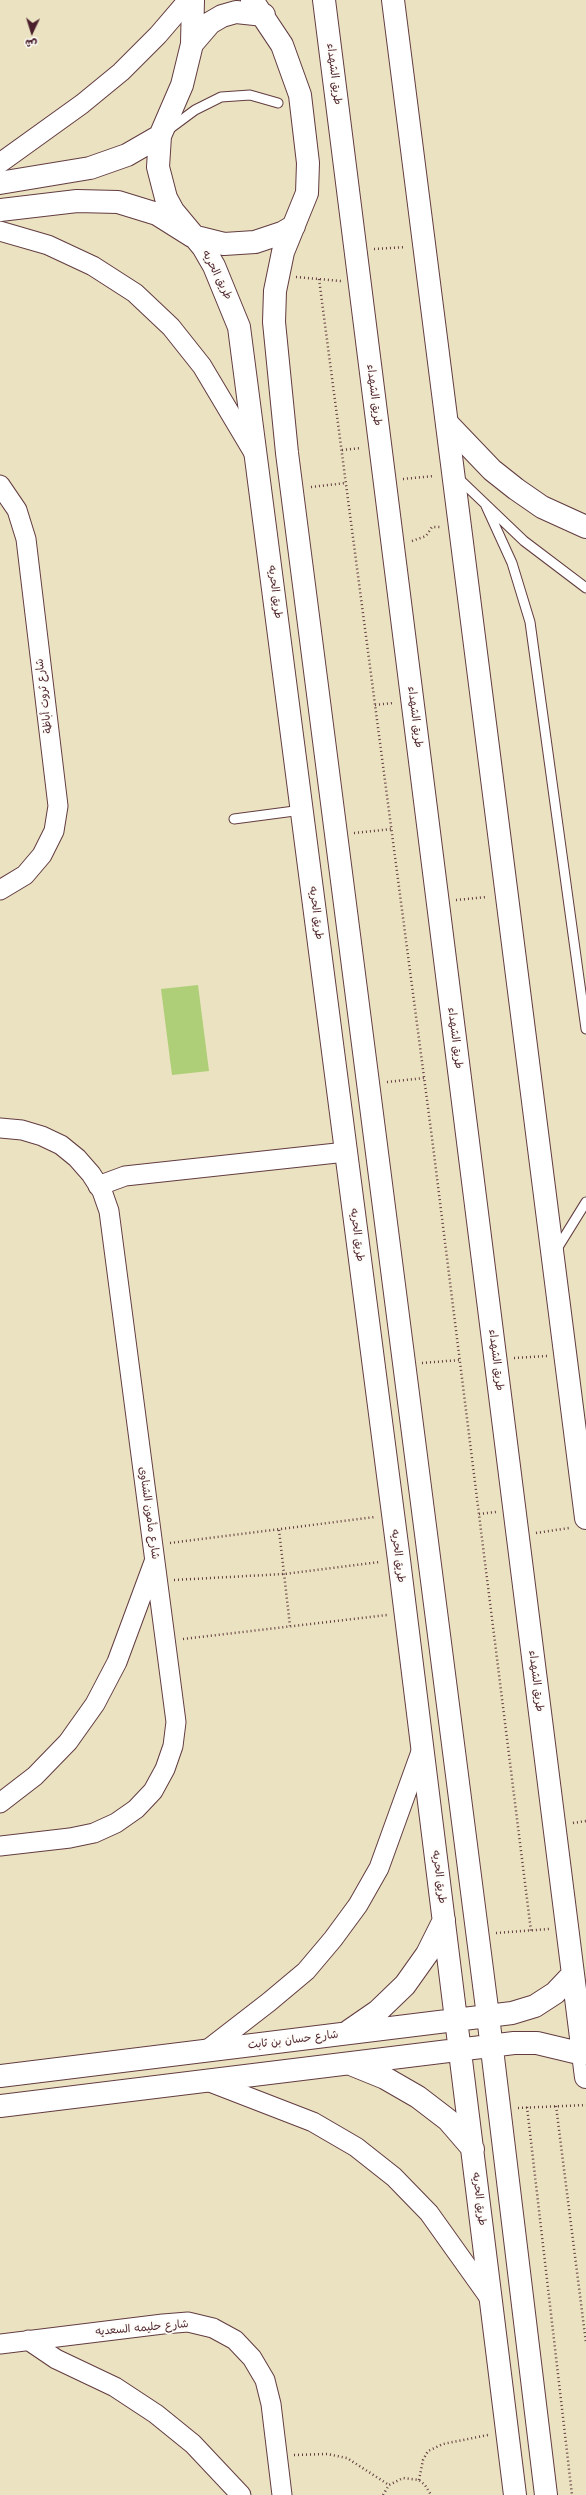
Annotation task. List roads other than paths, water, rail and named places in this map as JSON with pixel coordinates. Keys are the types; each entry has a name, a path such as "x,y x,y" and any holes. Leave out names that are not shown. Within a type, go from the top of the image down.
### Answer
{"main road":[{"name":"طريق الحريه","path":"193,0 192,44 182,86 160,136 158,167 163,190 173,211 192,236 203,247 214,266 239,327 258,461 406,1613 515,2495"},
{"name":"طريق الشهداء","path":"324,0 586,2077"},
{"path":"393,0 565,1356 582,1462 578,1523"},
{"path":"192,44 205,28 222,16 258,8 282,45 300,95 309,178 304,204 283,252 278,275 274,322 287,453 492,2046 546,2495"},
{"path":"0,183 90,168 127,155 160,136"},
{"path":"0,210 77,200 118,202 157,214 192,236 208,242 241,244 268,238 294,226"},
{"path":"239,327 257,330 274,322"},
{"path":"447,423 492,470 516,489 542,506 586,527"},
{"path":"258,461 271,454 287,453"},
{"path":"347,2033 378,2011 405,1985 427,1954 444,1920"},
{"name":"شارع حسان بن ثابت","path":"0,2076 512,2013 535,2006 555,1993 573,1974"},
{"path":"0,2106 492,2046 537,2043 583,2054"},
{"path":"350,2064 385,2078 418,2097 448,2120 473,2149"}],"street":[{"path":"0,163 48,130 121,72 158,35 188,0"},
{"path":"0,231 48,245 93,266 135,293 171,327 202,366 258,461"},
{"name":"شارع ثروت أباظة","path":"0,485 17,510 26,539 58,806 54,831 42,855 25,875 0,890"},
{"name":"شارع مأمون الشناوى","path":"0,1128 22,1130 42,1136 61,1145 77,1158 98,1186 109,1211 155,1552 176,1722 173,1746 165,1769 153,1790 136,1809 116,1823 94,1833 0,1846"},
{"path":"98,1186 125,1176 346,1152"},
{"path":"0,1803 41,1770 68,1742 95,1704 117,1662 155,1552"},
{"path":"207,2050 306,1971 333,1939 358,1905 379,1868 422,1749"},
{"path":"207,2081 313,2122 361,2151 394,2177 429,2213 491,2300"},
{"name":"شارع حليمه السعديه","path":"0,2344 182,2323 212,2328 235,2340 252,2358 265,2380 271,2404 282,2495"},
{"path":"28,2340 56,2360 115,2387 156,2414 193,2444 241,2495"}],"lane":[{"path":"160,136 195,110 221,97 250,95 278,103"},
{"path":"453,474 543,558 586,588"},
{"path":"486,506 512,562 530,622 586,1029"},
{"path":"234,820 302,810"},
{"path":"553,1256 586,1202"}]}
